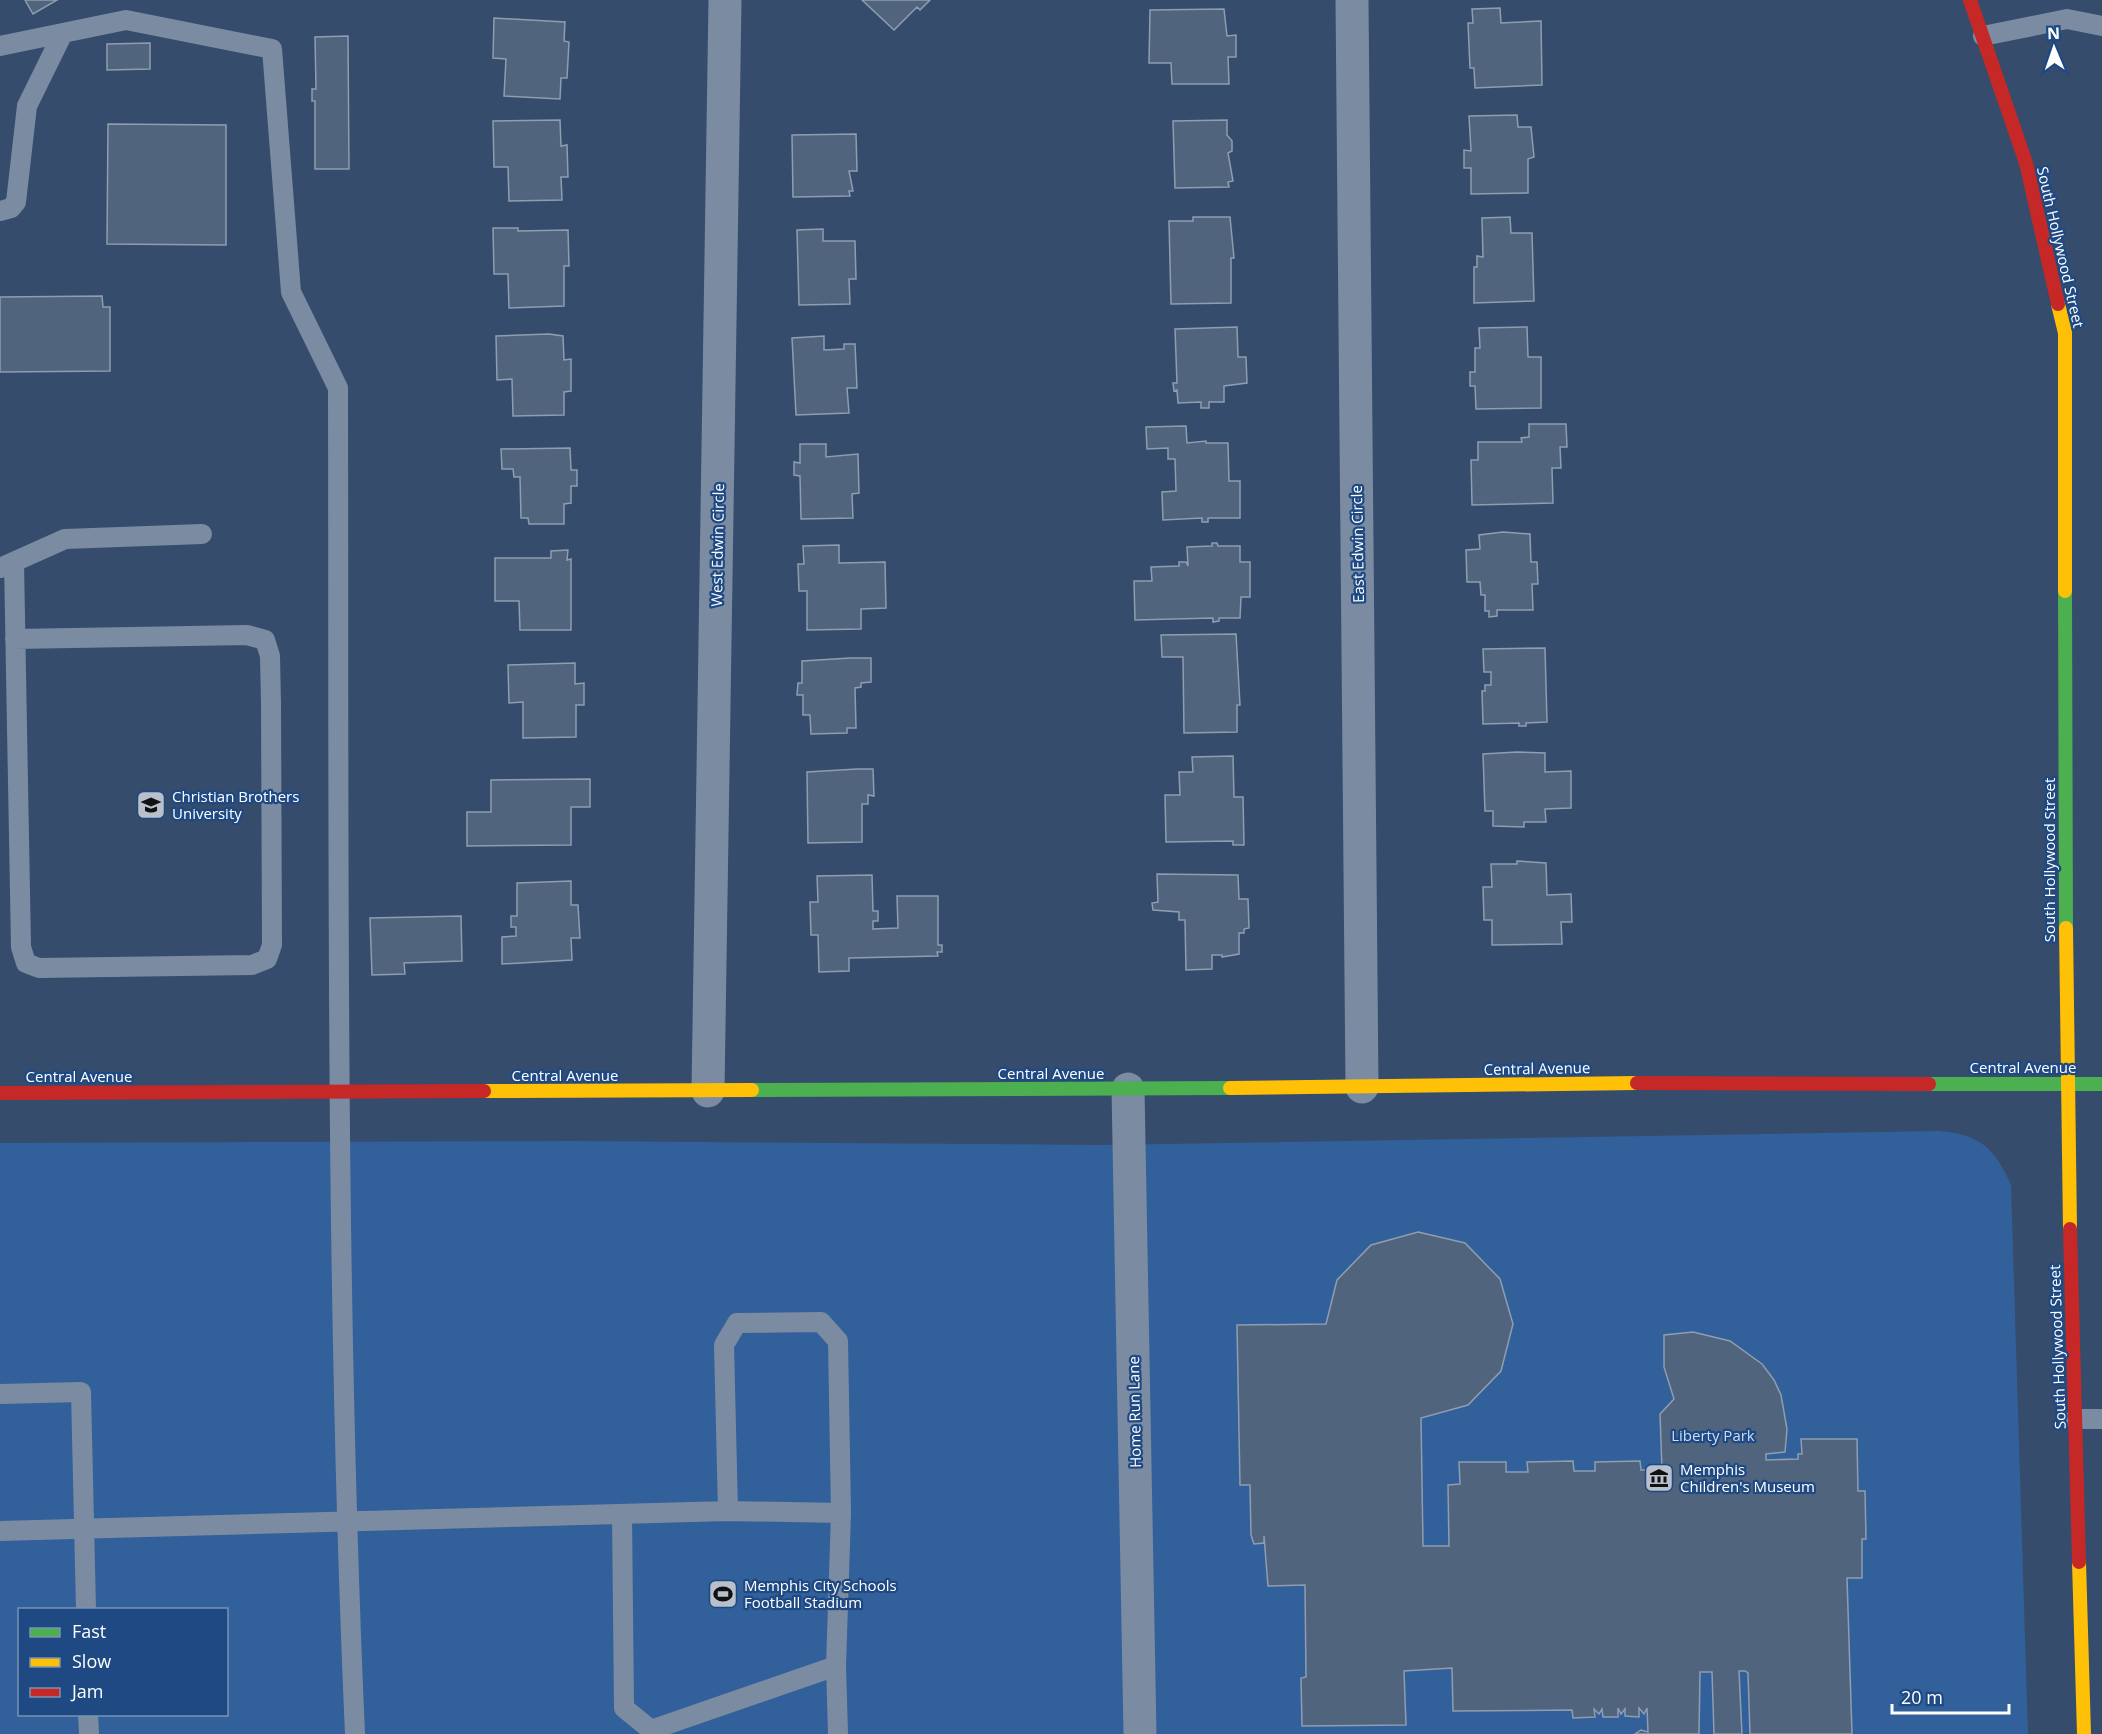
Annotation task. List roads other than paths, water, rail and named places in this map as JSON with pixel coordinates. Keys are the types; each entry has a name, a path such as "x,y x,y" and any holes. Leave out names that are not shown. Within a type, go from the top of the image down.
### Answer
{"main road":[{"name":"South Hollywood Street","path":"1970,0 2026,163 2065,333 2066,1084 2084,1734"},
{"name":"Central Avenue","path":"0,1093 1128,1089 1661,1083 2102,1084"}],"street":[{"name":"West Edwin Circle","path":"708,1091 725,0"},
{"name":"East Edwin Circle","path":"1352,0 1362,1087"},
{"name":"Home Run Lane","path":"1128,1089 1140,1734"}],"lane":[{"path":"1983,36 2067,19 2102,26"},
{"path":"0,46 126,20 272,50 291,292 338,388 340,1092 346,1523 356,1734"},
{"path":"0,211 11,208 16,202 27,106 62,35"},
{"path":"15,639 247,634 265,640 270,656 272,734 272,945 267,960 252,965 39,968 26,963 21,947 15,639 7,565 65,539 202,534"},
{"path":"728,1511 724,1345 737,1323 821,1322 838,1341 841,1513 836,1666 838,1734"},
{"path":"0,1394 81,1392 86,1608"},
{"path":"2075,1419 2102,1419"},
{"path":"0,1531 728,1511 841,1513"},
{"path":"622,1514 624,1708 651,1730 836,1666"},
{"path":"88,1716 89,1734"}],"place":[{"name":"Christian Brothers University","path":"151,805"},
{"name":"Memphis Children's Museum","path":"1659,1478"},
{"name":"Memphis City Schools Football Stadium","path":"723,1594"}],"park label":[{"name":"Liberty Park","path":"1713,1435"}]}
